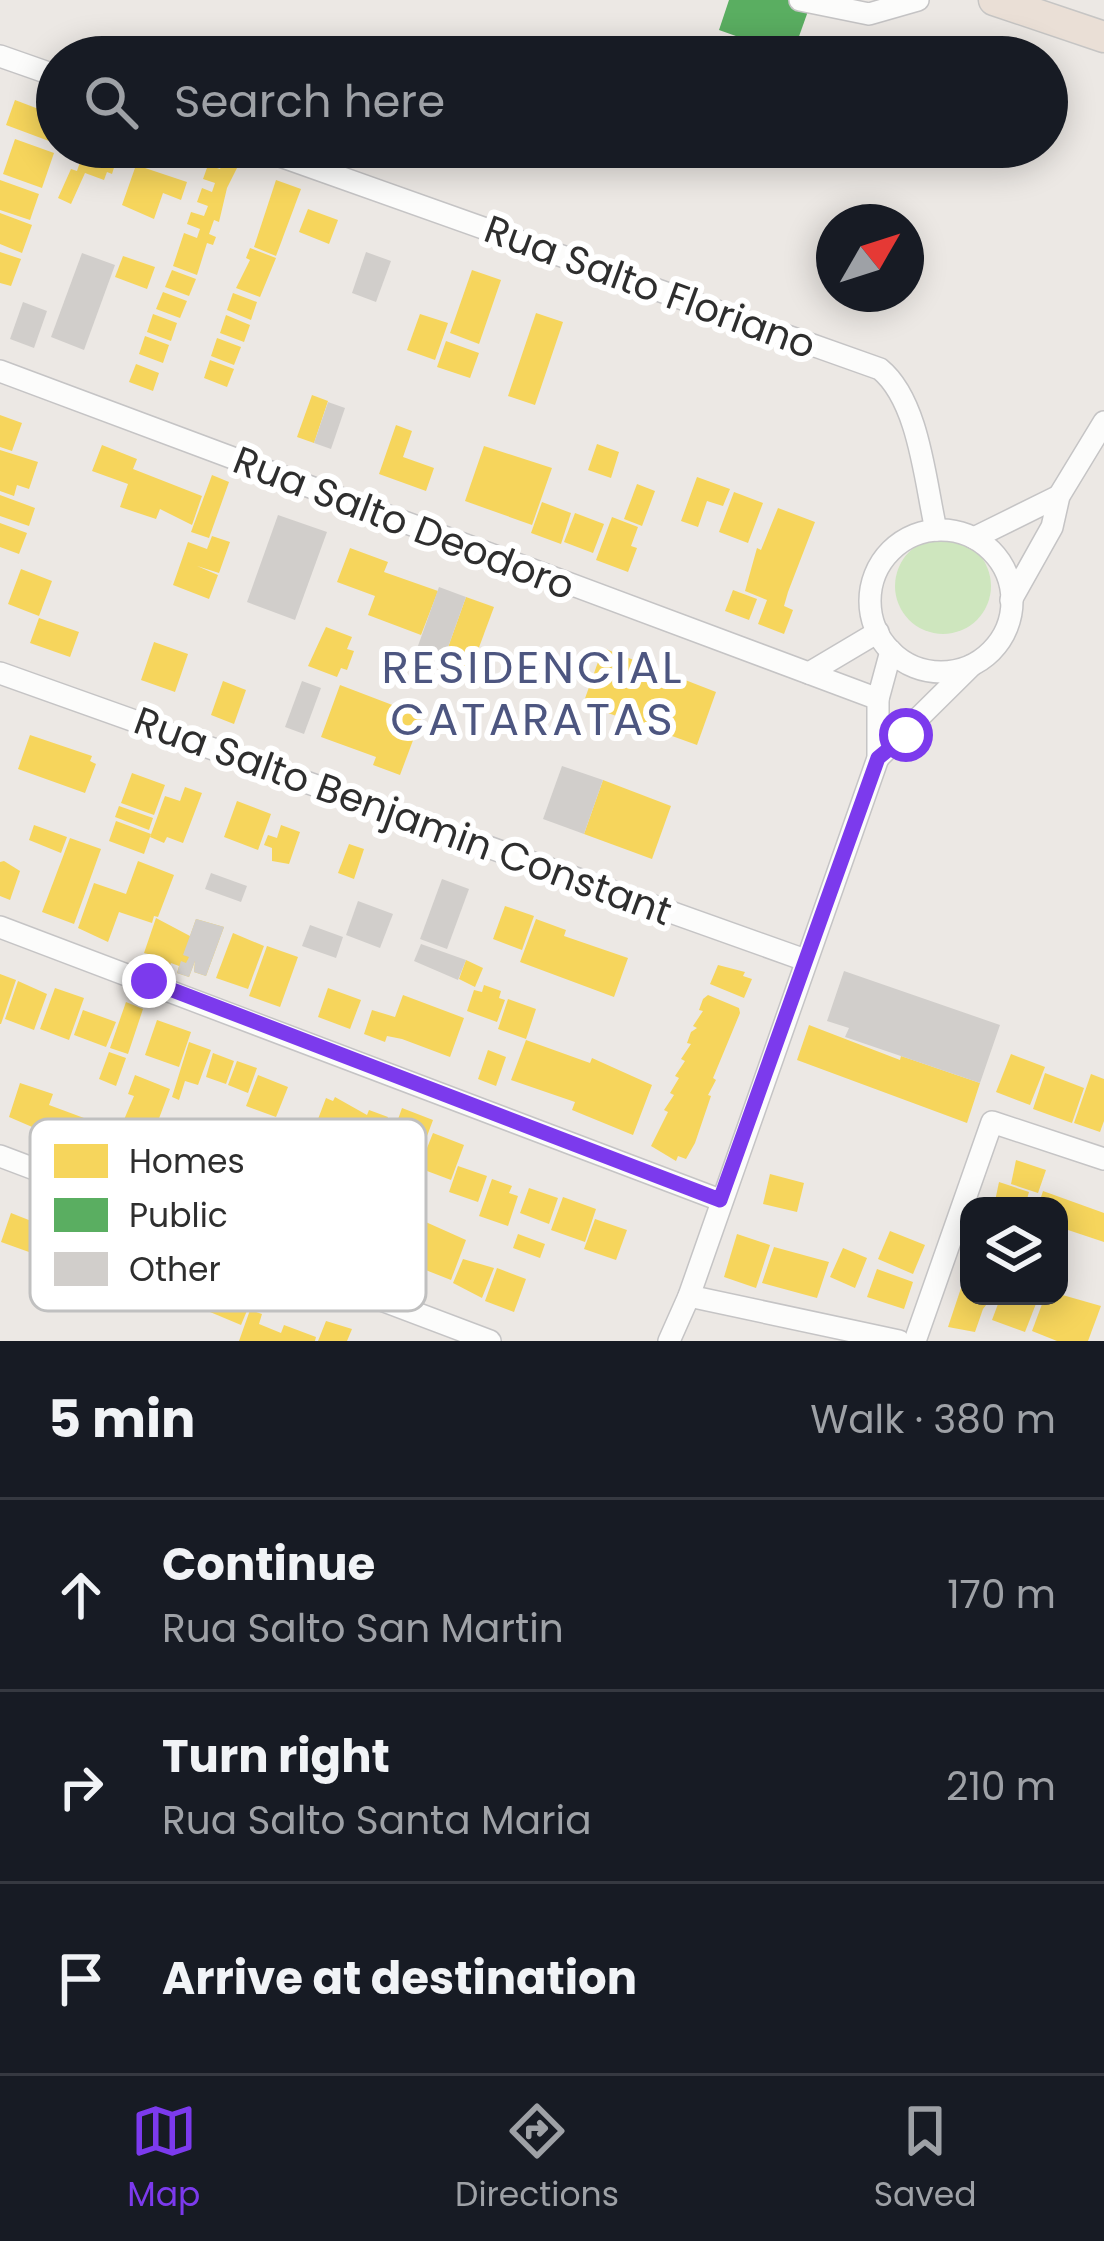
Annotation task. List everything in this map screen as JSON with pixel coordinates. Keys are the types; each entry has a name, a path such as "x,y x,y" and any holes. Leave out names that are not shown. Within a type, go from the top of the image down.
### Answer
{"highway":[{"path":"994,0 1104,38"}],"street":[{"path":"800,0 869,14 918,0"},
{"path":"0,56 36,69"},
{"name":"Rua Salto Floriano","path":"315,168 880,370 898,384 908,410 936,530"},
{"name":"Rua Salto Deodoro","path":"0,371 878,700"},
{"path":"878,758 990,653 1004,634 1011,600 1052,527 1059,496 1104,422"},
{"path":"974,538 1059,496"},
{"path":"669,1341 689,1296 878,758 884,642 871,610 871,587 879,566 894,548 914,536 936,530 974,538 1003,566 1011,600"},
{"path":"809,673 884,642"},
{"path":"884,642 925,670 948,672 971,666"},
{"name":"Rua Salto Benjamin Constant","path":"0,674 805,960"},
{"path":"0,927 720,1200"},
{"path":"915,1341 992,1122 1104,1159"},
{"path":"0,1156 30,1167"},
{"path":"689,1296 899,1341"},
{"path":"411,1311 490,1341"}],"green space":[{"path":"943,538 977,552 991,586 977,620 943,634 909,620 895,586 909,552"}],"building: Homes":[{"path":"15,100 36,108 36,136 6,125"},
{"path":"15,139 36,147 36,168 49,168 42,188 3,174"},
{"path":"114,168 104,180 85,173 71,204 58,198 71,169"},
{"path":"135,168 187,182 181,200 163,193 154,219 122,205"},
{"path":"207,168 237,168 219,222 214,220 209,234 216,237 213,245 207,243 197,275 173,266 184,233 197,238 200,229 187,224 191,212 204,216 208,206 197,202 202,188 212,192 215,183 203,179"},
{"path":"0,180 39,194 30,220 0,210"},
{"path":"276,180 301,189 276,256 254,247"},
{"path":"308,209 338,220 329,244 299,232"},
{"path":"0,213 32,225 22,253 0,244"},
{"path":"250,248 276,258 260,297 236,288 250,260 246,258"},
{"path":"0,252 21,259 11,286 0,283"},
{"path":"123,256 155,267 147,289 115,277"},
{"path":"172,270 196,279 189,296 165,287"},
{"path":"472,270 501,280 479,344 450,333"},
{"path":"163,292 187,301 180,318 156,309"},
{"path":"233,293 257,302 251,320 227,310"},
{"path":"536,313 563,322 535,405 508,396"},
{"path":"153,314 177,323 171,341 147,332"},
{"path":"420,314 448,323 435,360 407,350"},
{"path":"226,315 250,325 244,342 220,333"},
{"path":"145,336 169,345 163,363 139,354"},
{"path":"217,338 241,347 234,365 211,356"},
{"path":"446,341 479,353 470,378 437,367"},
{"path":"210,360 234,369 227,387 204,378"},
{"path":"136,364 159,373 153,391 129,382"},
{"path":"312,395 328,401 314,443 297,437"},
{"path":"0,415 22,423 12,451 0,447"},
{"path":"396,425 412,431 403,457 434,468 426,491 379,474"},
{"path":"597,444 619,452 611,478 588,470"},
{"path":"102,445 137,459 133,469 202,496 192,525 160,509 156,519 120,507 128,484 92,471"},
{"path":"484,446 552,468 532,525 465,501"},
{"path":"0,450 38,462 29,489 17,485 14,496 0,491"},
{"path":"212,475 229,482 209,538 191,532"},
{"path":"697,477 730,489 723,506 707,501 698,527 681,521"},
{"path":"637,484 655,491 642,526 624,519"},
{"path":"734,492 763,503 748,543 719,532"},
{"path":"0,495 35,508 29,526 0,516"},
{"path":"542,502 571,513 561,544 531,533"},
{"path":"778,508 815,522 784,606 793,610 784,634 758,624 767,600 745,591 757,548 761,550"},
{"path":"575,513 604,524 593,553 564,542"},
{"path":"612,517 638,527 628,572 596,560"},
{"path":"0,523 27,533 19,554 0,547"},
{"path":"212,536 230,542 219,573 197,566 218,575 209,599 173,585 188,542 207,549"},
{"path":"350,548 388,562 384,572 438,591 421,635 368,615 375,596 337,582"},
{"path":"21,569 52,581 39,616 8,604"},
{"path":"733,590 757,599 749,620 725,611"},
{"path":"466,597 494,607 468,677 441,667"},
{"path":"39,618 79,632 70,657 30,643"},
{"path":"326,627 352,637 347,649 354,651 347,670 341,668 337,677 308,666"},
{"path":"154,642 188,654 175,692 141,680"},
{"path":"603,648 716,692 697,745 583,704"},
{"path":"223,681 246,690 234,724 211,715"},
{"path":"340,685 395,706 397,701 424,711 400,775 373,765 376,757 321,737"},
{"path":"30,735 92,756 90,761 96,764 85,793 18,769"},
{"path":"132,773 165,785 154,815 121,803"},
{"path":"603,780 671,806 652,859 584,834"},
{"path":"185,787 202,793 183,843 150,837 165,796 180,801"},
{"path":"237,801 271,814 258,850 224,837"},
{"path":"119,806 153,818 149,830 115,817"},
{"path":"116,821 151,834 144,854 109,841"},
{"path":"34,825 67,837 61,853 29,840"},
{"path":"281,825 300,832 289,864 272,861 272,848 264,845 268,835 277,838"},
{"path":"70,838 101,849 74,924 42,912"},
{"path":"349,844 364,849 354,879 338,873"},
{"path":"138,861 174,875 158,917 152,923 119,912 108,942 78,928 94,883 126,894"},
{"path":"0,862 20,871 10,900 0,896"},
{"path":"505,906 534,916 522,950 493,939"},
{"path":"156,918 190,936 196,919 224,927 206,976 194,972 195,961 189,977 177,973 179,966 171,963 169,968 150,961 152,955 144,953"},
{"path":"536,919 566,930 564,936 628,958 614,997 520,962"},
{"path":"233,933 264,946 248,989 216,978"},
{"path":"267,946 298,957 280,1007 249,996"},
{"path":"466,960 483,968 475,987 459,979"},
{"path":"718,965 745,972 743,976 752,979 744,998 710,984"},
{"path":"0,974 16,980 1,1024 0,1024"},
{"path":"18,981 47,994 34,1030 5,1019"},
{"path":"484,985 501,991 499,998 505,1000 497,1022 467,1011 474,990 482,992"},
{"path":"55,988 84,998 69,1040 40,1029"},
{"path":"328,988 361,1000 350,1029 318,1017"},
{"path":"403,995 464,1018 450,1057 402,1039 387,1036 385,1042 364,1034 372,1010 395,1017"},
{"path":"708,995 739,1008 740,1013 713,1078 695,1143 686,1159 678,1156 676,1161 651,1146 668,1112 664,1110 679,1078 675,1076 685,1061 681,1059"},
{"path":"508,999 536,1009 526,1039 498,1029"},
{"path":"126,1002 143,1009 128,1054 110,1048"},
{"path":"83,1010 116,1022 106,1047 74,1035"},
{"path":"157,1020 191,1032 179,1067 145,1055"},
{"path":"809,1025 900,1060 901,1056 980,1083 967,1123 797,1060"},
{"path":"526,1040 590,1063 592,1058 652,1085 633,1135 572,1110 575,1102 511,1080"},
{"path":"189,1042 211,1050 198,1085 185,1081 179,1100 172,1097"},
{"path":"488,1050 506,1057 496,1086 478,1079"},
{"path":"109,1052 126,1058 116,1086 99,1079"},
{"path":"213,1053 234,1061 226,1084 206,1077"},
{"path":"1011,1054 1045,1067 1030,1105 996,1092"},
{"path":"237,1061 257,1068 248,1093 228,1085"},
{"path":"1045,1073 1084,1088 1072,1123 1033,1109"},
{"path":"1091,1074 1104,1079 1100,1132 1074,1123"},
{"path":"135,1075 170,1089 159,1119 124,1119 134,1096 128,1094"},
{"path":"258,1075 288,1087 276,1117 246,1106"},
{"path":"20,1083 53,1094 49,1105 84,1118 30,1119 30,1126 9,1117"},
{"path":"335,1097 367,1115 369,1110 388,1117 318,1119 326,1098 333,1101"},
{"path":"402,1108 433,1120 426,1139 426,1119 398,1119"},
{"path":"433,1133 464,1145 451,1180 426,1171 426,1150"},
{"path":"1016,1160 1046,1170 1038,1193 1011,1184"},
{"path":"458,1166 487,1176 478,1202 449,1192"},
{"path":"770,1174 804,1183 797,1212 763,1204"},
{"path":"492,1179 512,1186 509,1193 518,1196 508,1226 479,1216"},
{"path":"999,1182 1029,1192 1028,1197 996,1197"},
{"path":"529,1188 558,1198 549,1224 520,1213"},
{"path":"563,1197 596,1209 585,1242 551,1230"},
{"path":"1068,1200 1104,1213 1104,1242 1068,1230"},
{"path":"11,1213 30,1220 29,1252 1,1242"},
{"path":"595,1219 627,1230 616,1260 584,1249"},
{"path":"426,1222 466,1240 451,1280 426,1270"},
{"path":"890,1231 925,1245 913,1274 878,1259"},
{"path":"518,1234 545,1244 540,1258 513,1248"},
{"path":"737,1234 770,1245 756,1288 724,1277"},
{"path":"774,1247 829,1262 817,1298 762,1283"},
{"path":"843,1248 867,1258 855,1288 830,1277"},
{"path":"463,1259 494,1268 482,1298 453,1283"},
{"path":"497,1268 526,1279 514,1312 485,1301"},
{"path":"877,1269 913,1282 904,1309 867,1297"},
{"path":"960,1291 960,1305 986,1305 975,1332 948,1327"},
{"path":"1068,1297 1101,1306 1088,1341 1057,1341 1032,1331 1042,1305 1068,1305"},
{"path":"998,1305 1036,1305 1025,1332 992,1320"},
{"path":"210,1311 247,1311 241,1325"},
{"path":"250,1311 262,1314 259,1324 281,1333 284,1325 316,1337 315,1341 239,1341"},
{"path":"326,1321 352,1329 347,1341 318,1341"}],"building: Public":[{"path":"729,0 812,0 799,36 736,36 719,30"}],"building: Other":[{"path":"366,252 391,261 376,302 352,293"},
{"path":"82,253 115,265 84,350 51,337"},
{"path":"23,302 47,311 34,348 10,339"},
{"path":"328,402 345,408 331,449 314,443"},
{"path":"278,515 327,532 295,620 247,602"},
{"path":"439,587 466,597 441,667 414,657"},
{"path":"302,681 321,688 304,734 285,727"},
{"path":"562,766 603,780 584,834 543,819"},
{"path":"211,873 247,886 241,902 205,889"},
{"path":"442,879 469,889 447,949 420,939"},
{"path":"358,901 393,914 380,948 346,935"},
{"path":"196,919 224,927 206,976 194,972 195,961 189,977 177,973 181,961 186,963 189,957 183,955"},
{"path":"310,925 343,937 336,958 302,946"},
{"path":"421,944 466,960 458,980 414,961"},
{"path":"844,971 1000,1025 980,1083 845,1037 849,1028 827,1021"}],"district":[{"name":"RESIDENCIAL CATARATAS","path":"533,693"}],"route":[{"path":"149,981 720,1200 878,758 906,735"}]}
